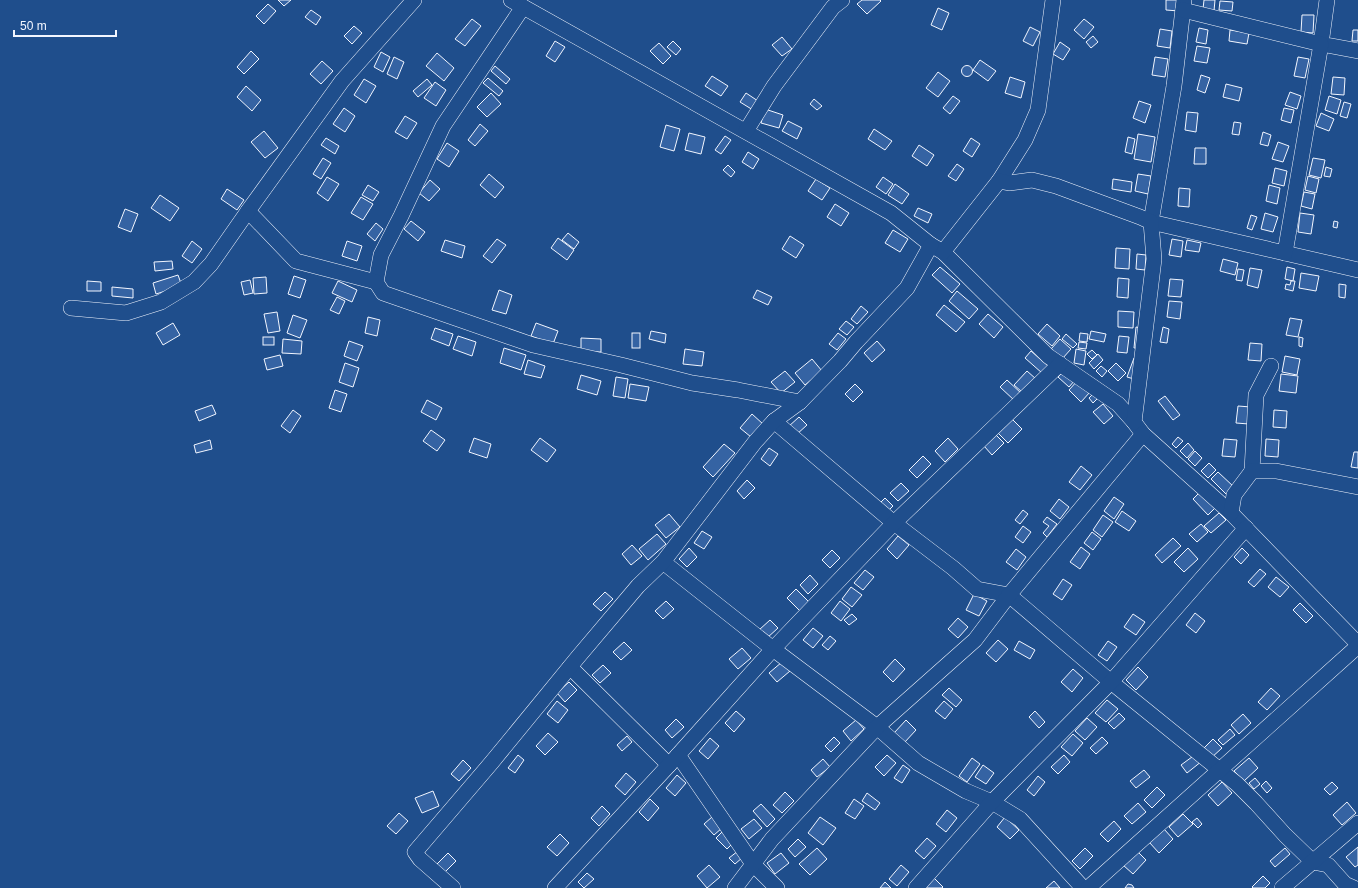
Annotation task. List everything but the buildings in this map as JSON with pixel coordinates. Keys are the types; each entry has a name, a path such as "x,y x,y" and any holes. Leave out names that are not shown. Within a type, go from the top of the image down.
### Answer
{"street":[{"path":"71,308 126,313 161,302 194,282 211,264 342,81 414,0"},
{"path":"746,131 774,86 833,7 842,0"},
{"path":"453,888 420,859 415,852 638,586 663,562 692,522 755,442 774,421 800,402 840,361 907,288 937,248 999,181 1025,140 1038,110 1053,0"},
{"path":"1285,254 1321,44 1327,0"},
{"path":"376,282 381,255 402,216 443,126 517,3 891,213 937,248 1048,356 1118,404 1138,428 1246,528 1358,645 1088,888"},
{"path":"735,888 772,838 877,727 975,640 1138,428 1154,259 1151,222 1174,86 1184,5 1321,44 1358,51"},
{"path":"999,181 1009,183 1032,180 1056,186 1151,222 1358,270"},
{"path":"248,211 296,261 376,282 383,293 533,345 692,383 800,402"},
{"path":"555,888 674,760 773,649 894,524 1060,364"},
{"path":"1231,513 1234,495 1252,471 1256,395 1271,366"},
{"path":"774,421 894,524 953,568 976,589 1009,594 1111,682 1237,784 1285,835 1313,862 1328,865 1345,884 1354,888"},
{"path":"1252,471 1276,471 1358,487"},
{"path":"916,888 992,802 1111,682 1246,528"},
{"path":"663,562 773,649 877,727 918,763 966,791 992,802 1020,819 1082,888"},
{"path":"570,667 674,760 753,864 777,888"},
{"path":"1282,888 1358,823"}]}
